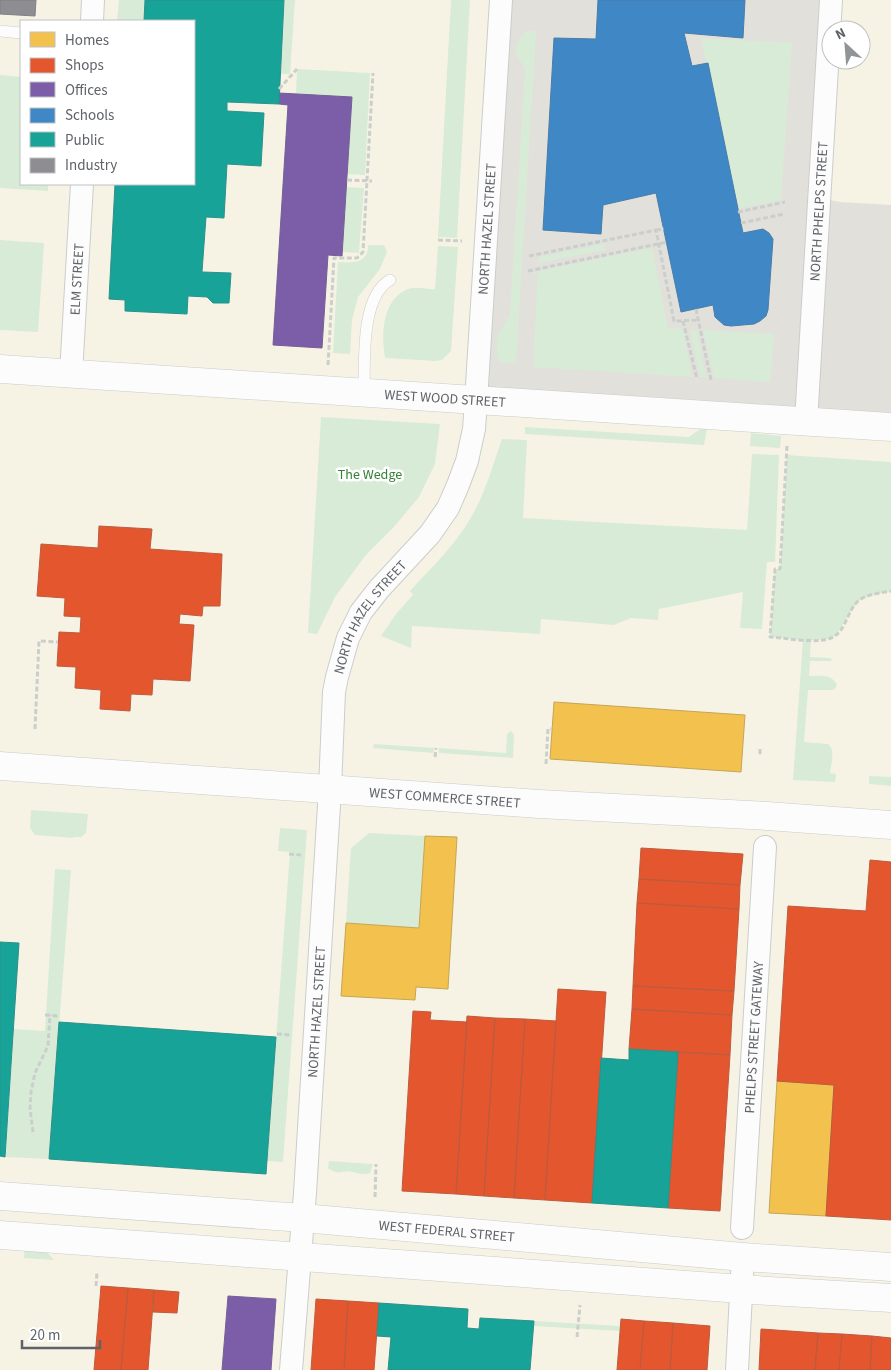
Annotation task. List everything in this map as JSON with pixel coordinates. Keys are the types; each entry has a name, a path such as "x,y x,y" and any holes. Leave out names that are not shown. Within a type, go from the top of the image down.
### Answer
{"street":[{"path":"92,20 93,0"},
{"name":"NORTH HAZEL STREET","path":"291,1370 303,1218 330,789 334,692 348,638 361,612 379,589 430,534 448,508 466,461 474,429 501,0"},
{"name":"NORTH PHELPS STREET","path":"798,421 830,0"},
{"name":"ELM STREET","path":"71,374 82,185"},
{"name":"WEST WOOD STREET","path":"0,370 891,427"},
{"name":"WEST COMMERCE STREET","path":"0,766 891,825"},
{"name":"PHELPS STREET GATEWAY","path":"742,1228 765,847"},
{"name":"WEST FEDERAL STREET","path":"0,1196 303,1218 743,1257 891,1267"},
{"path":"0,1235 891,1298"},
{"path":"737,1370 743,1257"}],"lane":[{"path":"0,31 20,33"},
{"path":"364,393 368,314 376,296 385,283 390,280"}],"path":[{"path":"279,89 297,69"},
{"path":"326,391 334,258 356,258 363,252 370,181 373,73"},
{"path":"346,180 370,181"},
{"path":"738,212 785,202"},
{"path":"741,223 784,214"},
{"path":"529,256 664,229"},
{"path":"656,230 674,321 698,320"},
{"path":"528,271 666,242"},
{"path":"696,309 711,380"},
{"path":"683,321 697,379"},
{"path":"798,421 780,569 774,569 770,637 811,640 830,639 836,636 843,627 858,601 868,596 891,591"},
{"path":"34,729 39,641 58,642"},
{"path":"546,764 548,729 552,729"},
{"path":"435,757 436,748"},
{"path":"760,748 760,754"},
{"path":"33,1132 30,1109 31,1092 36,1073 48,1046 48,1015 59,1016"},
{"path":"277,1034 297,1035"},
{"path":"374,1198 376,1164"},
{"path":"96,1286 97,1272"},
{"path":"577,1337 580,1305"}],"shaded area":[{"path":"0,0 500,0 891,427 891,1370 0,1370"},
{"path":"499,0 831,0 830,20 821,20 821,70 827,70 820,198 840,202 891,205 891,427 476,401"},
{"path":"831,0 891,0 891,205 840,202 819,198 827,70 871,70 871,20 830,20"}],"green space":[{"path":"119,0 145,0 144,20 117,20"},
{"path":"284,0 295,0 290,74 280,74"},
{"path":"451,0 470,0 457,238 438,237"},
{"path":"528,31 536,31 516,363 500,363 497,342 510,312 525,68 515,53 519,40"},
{"path":"701,38 792,43 781,200 738,209"},
{"path":"297,69 370,73 365,175 347,174 352,98 296,94"},
{"path":"0,75 20,77 20,185 48,185 48,191 0,188"},
{"path":"346,187 364,188 359,253 342,252"},
{"path":"0,240 44,243 38,332 0,330"},
{"path":"605,244 605,250 538,263 539,257"},
{"path":"368,245 384,245 387,252 380,269 358,297 352,320 350,354 333,353 338,262 359,261 365,256"},
{"path":"438,246 458,247 451,351 442,360 435,361 385,358 383,339 388,309 399,294 408,289 435,289"},
{"path":"652,248 668,328 683,329 692,377 533,367 538,271"},
{"path":"690,330 697,330 706,377 700,377"},
{"path":"703,330 774,334 770,382 714,378"},
{"name":"The Wedge","path":"321,417 440,424 435,464 419,497 393,528 365,556 335,597 317,634 308,633"},
{"path":"525,427 689,437 700,429 707,429 704,445 525,434"},
{"path":"751,433 781,436 780,448 750,446"},
{"path":"502,439 527,440 523,518 747,530 752,454 779,455 775,562 767,562 762,629 740,628 743,592 659,609 658,620 631,618 614,625 541,619 540,634 412,626 411,648 381,636 396,614 413,595 410,591 447,550 467,524 483,493"},
{"path":"787,455 891,462 891,591 869,596 858,601 836,635 830,639 811,640 810,657 830,658 833,660 810,661 809,676 829,677 837,685 832,690 808,690 804,742 828,744 832,750 830,773 836,774 835,782 793,780 803,640 770,637 775,569 780,569"},
{"path":"511,731 514,735 513,758 439,753 439,748 506,753 507,734"},
{"path":"374,744 434,748 433,753 373,748"},
{"path":"869,776 891,777 891,786 869,784"},
{"path":"31,810 88,814 86,833 81,837 73,838 35,835 30,828"},
{"path":"280,828 307,830 283,1162 267,1161 290,852 278,851"},
{"path":"369,833 425,836 419,928 346,923 351,848"},
{"path":"55,869 71,870 49,1159 5,1157 14,1029 45,1031"},
{"path":"329,1161 373,1164 370,1173 362,1174 349,1171 332,1171 328,1168"},
{"path":"36,1240 54,1260 24,1258 25,1244"},
{"path":"534,1321 620,1326 620,1331 533,1326"}],"building: Homes":[{"path":"554,702 745,715 741,772 550,759"},
{"path":"425,836 457,837 448,989 416,987 415,1000 341,996 346,923 419,928"},
{"path":"777,1081 834,1085 826,1216 769,1213"}],"building: Shops":[{"path":"99,526 152,529 150,549 222,554 220,606 203,606 202,616 180,614 179,624 194,625 190,681 153,679 152,695 131,694 130,711 100,709 101,690 75,688 76,667 57,666 59,632 80,633 81,617 64,616 65,598 37,596 41,544 98,548"},
{"path":"641,848 743,854 740,885 639,879"},
{"path":"870,860 891,862 891,1220 826,1216 834,1085 777,1081 788,906 866,911"},
{"path":"639,879 740,885 739,909 637,903"},
{"path":"637,903 739,909 734,991 633,986"},
{"path":"633,986 734,991 732,1015 632,1009"},
{"path":"558,989 606,992 592,1203 545,1200"},
{"path":"632,1009 732,1015 730,1055 629,1049"},
{"path":"413,1011 431,1012 430,1020 467,1022 456,1194 402,1191"},
{"path":"467,1016 495,1018 484,1196 456,1194"},
{"path":"495,1018 525,1019 514,1198 484,1196"},
{"path":"525,1019 556,1021 545,1200 514,1198"},
{"path":"678,1052 730,1055 720,1211 668,1208"},
{"path":"101,1286 128,1288 121,1370 94,1370"},
{"path":"128,1288 154,1290 148,1370 121,1370"},
{"path":"154,1290 179,1292 177,1313 153,1312"},
{"path":"316,1299 348,1301 344,1370 311,1370"},
{"path":"348,1301 379,1303 374,1370 344,1370"},
{"path":"621,1319 644,1321 640,1370 617,1370"},
{"path":"644,1321 673,1323 670,1370 640,1370"},
{"path":"673,1323 710,1326 707,1370 670,1370"},
{"path":"761,1329 818,1333 815,1370 759,1370"},
{"path":"818,1333 842,1334 839,1370 815,1370"},
{"path":"842,1334 872,1336 870,1370 839,1370"},
{"path":"872,1336 891,1338 891,1370 870,1370"}],"building: Offices":[{"path":"279,93 352,97 342,256 328,255 322,348 273,345 288,105 279,104"},
{"path":"228,1296 276,1299 271,1370 222,1370"}],"building: Schools":[{"path":"598,0 745,0 743,38 684,33 692,66 708,63 743,233 763,229 773,239 768,310 766,316 754,324 724,325 715,317 713,305 681,312 656,193 603,205 601,234 543,230 554,38 596,39"}],"building: Public":[{"path":"145,0 284,0 279,104 227,102 227,111 264,113 261,166 227,164 224,218 206,217 202,272 231,273 229,303 213,303 207,297 188,296 187,314 125,311 125,300 109,299 115,185 195,185 195,20 144,20"},
{"path":"0,942 19,943 5,1157 0,1156"},
{"path":"59,1022 276,1037 266,1174 49,1159"},
{"path":"629,1049 678,1052 668,1208 592,1203 601,1058 629,1060"},
{"path":"379,1303 468,1309 467,1328 479,1329 480,1318 534,1321 530,1370 388,1370 391,1337 377,1336"}],"building: Industry":[{"path":"0,0 36,0 35,16 0,14"}]}
